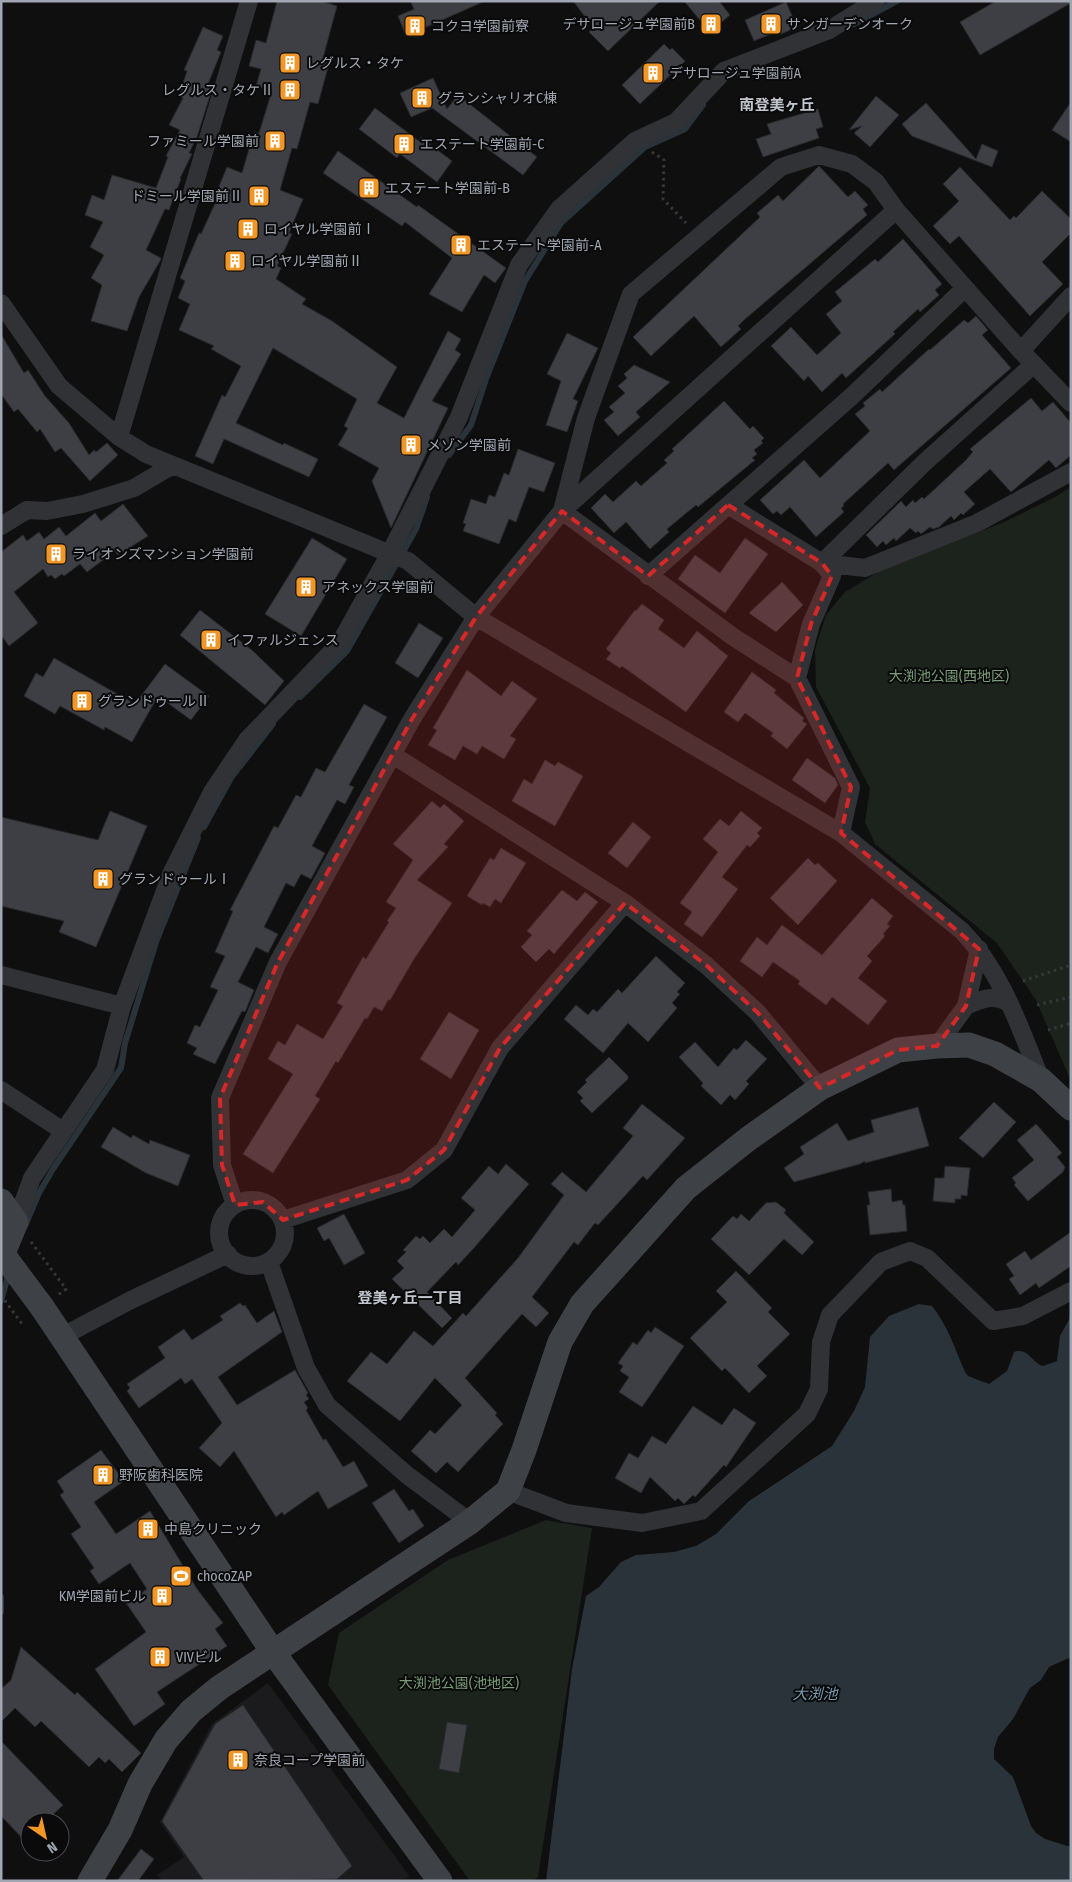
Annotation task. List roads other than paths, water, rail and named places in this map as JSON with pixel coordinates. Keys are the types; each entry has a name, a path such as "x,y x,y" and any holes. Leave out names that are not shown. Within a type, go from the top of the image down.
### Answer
{"street":[{"path":"119,437 249,1"},
{"path":"8,1239 32,1178 105,1070 122,1006 172,872 212,792 247,740 340,643 397,556 459,417 518,265 559,209 635,141 676,122 724,70 829,30 876,1"},
{"path":"562,511 586,418 632,294 700,234 782,167 820,155 852,164 876,182 896,210 1021,351 1071,403"},
{"path":"235,1205 222,1165 220,1098 278,962 392,754 476,617 562,511 896,210"},
{"path":"648,576 852,396 966,288"},
{"path":"1021,351 1071,296"},
{"path":"1,304 59,386 119,437 146,454 397,556 476,617 841,833 962,931 979,949 1010,1004 1041,1080"},
{"path":"822,563 925,462 1034,364"},
{"path":"1,526 27,510 47,511 83,504 134,488 173,465"},
{"path":"822,563 865,568 977,523 1071,472"},
{"path":"728,505 822,563 832,576 811,624 797,678"},
{"path":"562,511 732,636 797,678 850,787 841,833"},
{"path":"392,754 625,903 706,965 758,1013 820,1088"},
{"path":"283,1220 406,1180 444,1150 500,1048 625,903"},
{"path":"937,1046 966,1006 979,949"},
{"path":"1,975 122,1006"},
{"path":"966,1006 990,996 1001,998 1010,1004"},
{"path":"90,1881 120,1830 140,1784 166,1740 191,1711 219,1688 470,1522 508,1491 524,1450 560,1342 582,1304 686,1188 820,1088 898,1050 969,1045 995,1054 1041,1080 1071,1108"},
{"path":"1,1090 63,1131"},
{"path":"252,1200 263,1202 273,1207 283,1220 285,1238 280,1252 269,1262 258,1266 242,1265 228,1254 220,1240 220,1228 223,1217 235,1205 252,1200"},
{"path":"1,1201 8,1239 42,1307 61,1337 273,1652 434,1874"},
{"path":"508,1491 566,1513 642,1523 701,1511 807,1414 819,1389 821,1342 830,1315 882,1262 910,1251 927,1258 993,1321 1023,1316 1071,1291"},
{"path":"61,1337 131,1300 228,1254"},
{"path":"269,1262 306,1368 327,1405 407,1474 470,1522"}],"water":[{"name":"大渕池","path":"919,1304 932,1306 938,1314 968,1376 989,1384 1007,1371 1014,1352 1026,1353 1043,1366 1057,1361 1060,1336 1071,1316 1071,1657 1049,1667 1041,1680 1030,1688 1013,1719 998,1737 994,1749 994,1759 1013,1777 1031,1826 1036,1833 1045,1839 1071,1847 1071,1881 546,1881 572,1669 586,1596 599,1587 621,1562 636,1555 674,1552 696,1546 716,1534 749,1501 832,1446 854,1411 865,1387 870,1337 889,1316"}],"waterway":[{"path":"854,24 897,1"},
{"path":"449,455 471,425 486,379 525,281 561,223 645,147 685,129 703,105"},
{"path":"300,697 347,651 416,529 427,497"},
{"path":"204,827 231,778 273,724"},
{"path":"25,1226 39,1193 53,1169 121,1068 125,1043 156,942 198,838"},
{"path":"1,1301 9,1273"},
{"path":"1,1597 1,1612"}],"place":[{"name":"デサロージュ学園前B","path":"711,24"},
{"name":"サンガーデンオーク","path":"771,24"},
{"name":"コクヨ学園前寮","path":"415,26"},
{"name":"レグルス・タケ","path":"290,63"},
{"name":"デサロージュ学園前A","path":"653,73"},
{"name":"レグルス・タケⅡ","path":"290,90"},
{"name":"グランシャリオC棟","path":"422,98"},
{"name":"ファミール学園前","path":"275,141"},
{"name":"エステート学園前-C","path":"404,144"},
{"name":"エステート学園前-B","path":"369,188"},
{"name":"ドミール学園前Ⅱ","path":"259,196"},
{"name":"ロイヤル学園前Ⅰ","path":"248,229"},
{"name":"エステート学園前-A","path":"461,245"},
{"name":"ロイヤル学園前Ⅱ","path":"235,261"},
{"name":"メゾン学園前","path":"411,445"},
{"name":"ライオンズマンション学園前","path":"56,554"},
{"name":"アネックス学園前","path":"306,587"},
{"name":"イファルジェンス","path":"211,640"},
{"name":"グランドゥールⅡ","path":"82,701"},
{"name":"グランドゥールⅠ","path":"103,879"},
{"name":"野阪歯科医院","path":"103,1475"},
{"name":"中島クリニック","path":"148,1529"},
{"name":"chocoZAP","path":"181,1576"},
{"name":"KM学園前ビル","path":"162,1596"},
{"name":"VIVビル","path":"160,1657"},
{"name":"奈良コープ学園前","path":"238,1760"}],"district":[{"name":"南登美ヶ丘","path":"777,105"},
{"name":"登美ヶ丘一丁目","path":"410,1298"}],"park label":[{"name":"大渕池公園(西地区)","path":"949,676"},
{"name":"大渕池公園(池地区)","path":"459,1683"}]}
